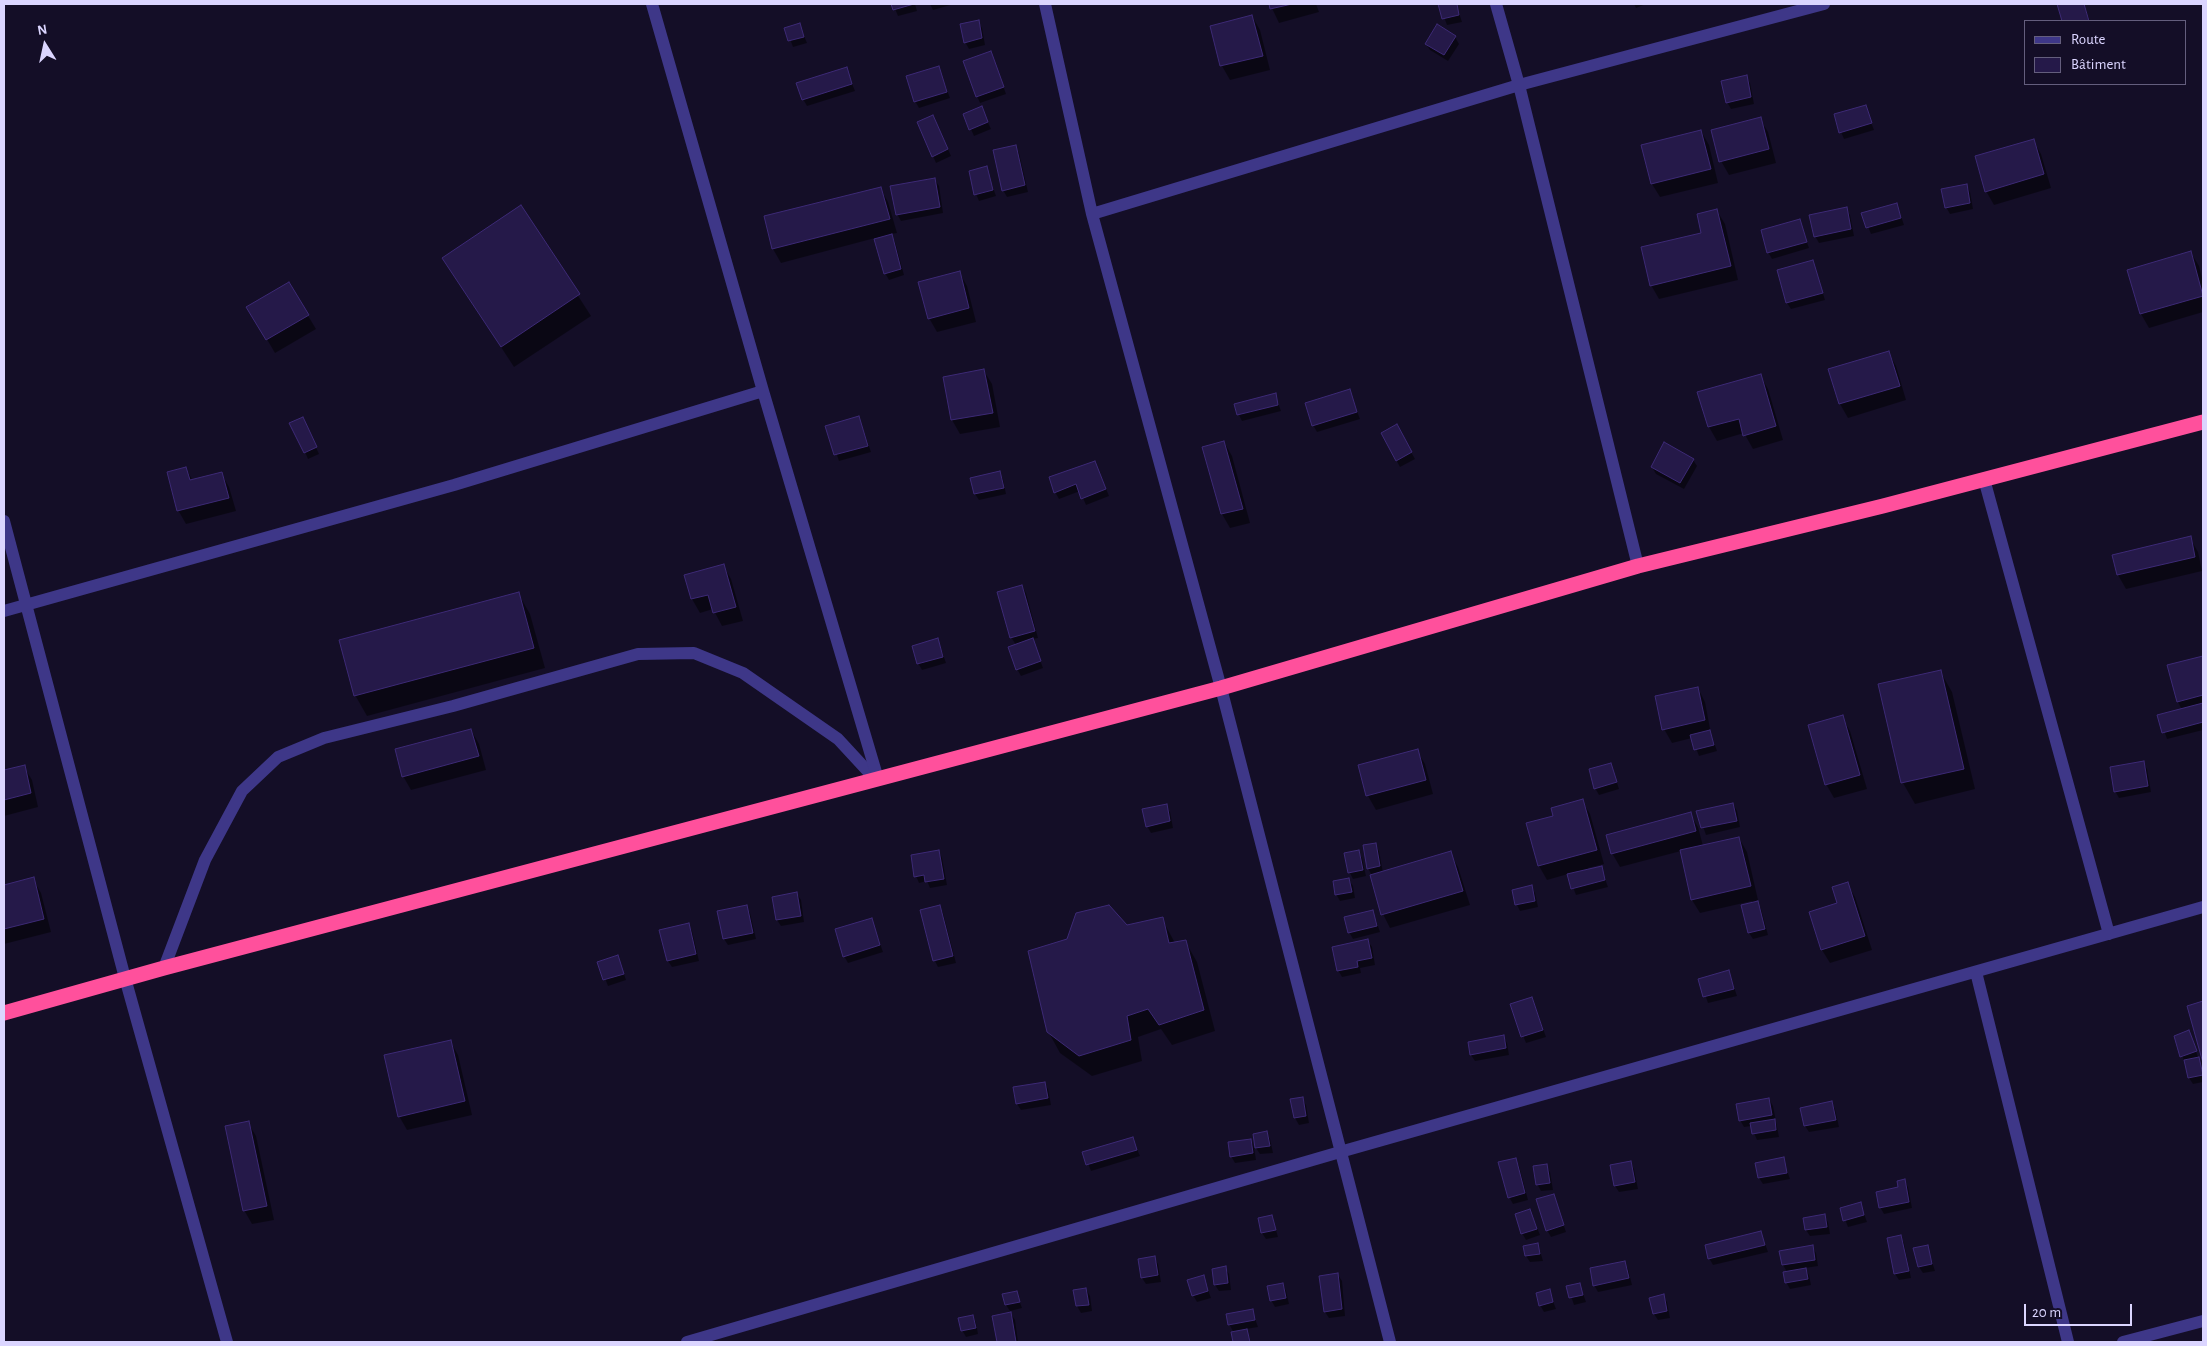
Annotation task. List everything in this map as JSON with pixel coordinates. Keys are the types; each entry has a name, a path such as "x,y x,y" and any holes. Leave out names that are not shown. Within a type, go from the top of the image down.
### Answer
{"highway":[{"path":"4,1014 125,978 1221,688 1638,566 2203,422"}],"street":[{"path":"652,4 876,779"},
{"path":"1045,4 1092,214 1221,688 1390,1342"},
{"path":"1496,4 1638,566"},
{"path":"1092,214 1518,85 1800,7 1824,4"},
{"path":"4,612 454,485 763,391"},
{"path":"1984,479 2109,934"},
{"path":"4,521 125,978 227,1342"},
{"path":"164,968 205,860 242,791 278,757 324,738 453,706 638,654 694,652 743,673 838,739 876,779"},
{"path":"687,1342 1340,1152 2203,907"},
{"path":"1976,972 2068,1342"},
{"path":"2124,1342 2203,1321"}],"building":[{"path":"891,4 914,4 893,10"},
{"path":"1269,4 1292,4 1270,9"},
{"path":"1438,4 1457,4 1459,15 1442,19"},
{"path":"2057,4 2084,4 2089,20 2062,20"},
{"path":"1252,15 1263,56 1220,66 1210,26"},
{"path":"979,20 982,38 964,43 960,24"},
{"path":"800,23 804,37 788,41 784,28"},
{"path":"1437,24 1456,36 1444,55 1425,44"},
{"path":"991,51 1004,87 976,97 963,61"},
{"path":"939,66 947,92 914,102 906,76"},
{"path":"847,67 852,84 802,100 796,83"},
{"path":"1747,75 1751,97 1726,103 1721,81"},
{"path":"1866,105 1872,123 1839,133 1834,114"},
{"path":"982,106 988,122 969,130 963,114"},
{"path":"933,115 948,149 932,157 917,122"},
{"path":"1761,117 1769,149 1719,162 1711,130"},
{"path":"1701,130 1711,169 1651,184 1641,145"},
{"path":"2034,139 2044,174 1985,192 1975,156"},
{"path":"1016,145 1025,185 1002,191 993,150"},
{"path":"987,166 993,190 974,195 969,171"},
{"path":"935,178 940,207 896,215 890,186"},
{"path":"1967,184 1970,203 1945,208 1941,189"},
{"path":"881,187 890,219 772,249 764,216"},
{"path":"1897,203 1901,218 1866,228 1861,213"},
{"path":"521,205 580,294 501,347 442,258"},
{"path":"1847,207 1851,229 1814,237 1809,215"},
{"path":"1717,209 1731,266 1650,286 1641,247 1701,233 1697,214"},
{"path":"1800,219 1807,242 1767,253 1761,230"},
{"path":"892,234 901,269 884,274 874,239"},
{"path":"2191,251 2203,296 2140,314 2127,270"},
{"path":"1813,260 1823,293 1786,303 1777,270"},
{"path":"960,271 969,308 928,319 918,282"},
{"path":"289,282 309,315 266,340 246,307"},
{"path":"1889,351 1900,386 1839,404 1828,369"},
{"path":"984,369 993,413 951,420 943,377"},
{"path":"1761,374 1776,426 1743,436 1739,419 1708,427 1697,392"},
{"path":"1350,389 1357,412 1312,426 1305,403"},
{"path":"1276,393 1278,405 1237,415 1234,404"},
{"path":"859,416 868,446 834,455 825,426"},
{"path":"303,417 317,447 304,453 289,423"},
{"path":"1397,424 1412,452 1396,461 1381,433"},
{"path":"1224,441 1243,509 1221,514 1202,447"},
{"path":"1664,442 1694,459 1680,483 1651,467"},
{"path":"1095,461 1106,489 1081,499 1076,484 1054,493 1049,477"},
{"path":"186,467 190,480 222,472 229,498 177,511 167,472"},
{"path":"1000,471 1004,488 974,494 970,478"},
{"path":"2191,536 2195,557 2117,575 2112,555"},
{"path":"724,564 736,607 713,613 708,595 691,599 684,575"},
{"path":"1022,585 1035,631 1010,638 997,592"},
{"path":"519,592 534,648 354,696 339,640"},
{"path":"938,638 943,657 917,664 912,646"},
{"path":"1033,638 1041,661 1016,670 1008,647"},
{"path":"2203,656 2203,695 2177,702 2167,665"},
{"path":"1941,670 1964,769 1901,783 1878,684"},
{"path":"1698,687 1705,720 1662,730 1655,696"},
{"path":"2203,703 2203,722 2162,733 2157,715"},
{"path":"1843,715 1860,775 1825,785 1808,725"},
{"path":"471,729 479,756 402,777 395,749"},
{"path":"1710,730 1714,745 1694,750 1690,735"},
{"path":"1418,749 1426,780 1366,796 1358,765"},
{"path":"2144,761 2148,786 2114,792 2110,767"},
{"path":"1611,763 1617,782 1594,789 1589,769"},
{"path":"25,765 31,793 4,800 4,770"},
{"path":"1583,799 1597,850 1538,866 1526,823 1553,816 1551,808"},
{"path":"1733,803 1737,821 1701,828 1696,811"},
{"path":"1167,804 1170,821 1146,827 1142,809"},
{"path":"1691,812 1696,831 1611,854 1606,835"},
{"path":"1739,837 1751,886 1691,900 1680,850"},
{"path":"1376,843 1380,866 1367,869 1363,845"},
{"path":"939,850 944,879 925,882 924,875 914,877 911,855"},
{"path":"1359,850 1363,870 1348,873 1344,853"},
{"path":"1451,851 1463,891 1381,915 1370,875"},
{"path":"1602,866 1605,880 1571,889 1567,874"},
{"path":"34,877 44,919 4,929 4,885"},
{"path":"1349,878 1352,892 1335,895 1333,881"},
{"path":"1848,882 1865,936 1821,950 1809,912 1837,903 1832,887"},
{"path":"1532,885 1535,901 1515,905 1512,890"},
{"path":"797,892 801,916 776,920 772,897"},
{"path":"1758,901 1765,929 1748,933 1741,905"},
{"path":"747,905 753,933 723,939 717,911"},
{"path":"940,905 953,956 933,961 920,910"},
{"path":"1109,905 1127,925 1163,917 1169,943 1186,940 1204,1010 1159,1025 1148,1009 1127,1016 1131,1040 1079,1056 1047,1032 1028,951 1067,939 1076,913"},
{"path":"1373,910 1377,926 1348,933 1344,917"},
{"path":"872,918 880,945 843,957 835,929"},
{"path":"689,923 696,954 667,961 659,930"},
{"path":"1368,939 1372,958 1357,961 1358,967 1337,971 1332,947"},
{"path":"618,955 624,974 603,980 597,962"},
{"path":"1729,970 1734,989 1703,997 1698,979"},
{"path":"1532,997 1543,1030 1521,1037 1510,1004"},
{"path":"2203,1001 2203,1063 2187,1006"},
{"path":"2189,1030 2197,1051 2180,1057 2174,1036"},
{"path":"1504,1035 1506,1048 1470,1055 1468,1042"},
{"path":"451,1040 465,1101 398,1117 384,1055"},
{"path":"2199,1057 2203,1075 2188,1078 2184,1060"},
{"path":"1045,1082 1048,1098 1016,1104 1013,1087"},
{"path":"1303,1097 1306,1116 1294,1118 1290,1099"},
{"path":"1769,1098 1772,1115 1739,1121 1736,1104"},
{"path":"1832,1101 1836,1120 1804,1126 1800,1108"},
{"path":"1775,1119 1776,1130 1752,1134 1750,1123"},
{"path":"249,1121 267,1206 243,1211 225,1126"},
{"path":"1267,1131 1270,1146 1255,1148 1253,1134"},
{"path":"1133,1137 1137,1150 1086,1165 1082,1152"},
{"path":"1251,1139 1253,1153 1230,1157 1228,1142"},
{"path":"1784,1157 1787,1173 1758,1178 1755,1163"},
{"path":"1516,1158 1525,1193 1508,1198 1498,1162"},
{"path":"1631,1161 1635,1182 1614,1186 1610,1165"},
{"path":"1547,1164 1550,1183 1536,1185 1533,1166"},
{"path":"1905,1179 1909,1202 1879,1208 1876,1192 1898,1187 1897,1181"},
{"path":"1554,1194 1564,1225 1546,1231 1536,1199"},
{"path":"1861,1202 1864,1215 1843,1221 1840,1208"},
{"path":"1530,1209 1537,1229 1521,1234 1515,1214"},
{"path":"1825,1214 1827,1227 1805,1230 1803,1218"},
{"path":"1272,1215 1276,1230 1261,1233 1258,1218"},
{"path":"1761,1231 1765,1245 1708,1259 1705,1245"},
{"path":"1901,1235 1909,1271 1894,1274 1887,1238"},
{"path":"1538,1243 1540,1254 1525,1256 1523,1246"},
{"path":"1813,1245 1815,1260 1782,1265 1779,1251"},
{"path":"1928,1245 1932,1264 1918,1267 1913,1248"},
{"path":"1155,1256 1158,1275 1141,1278 1138,1259"},
{"path":"1625,1261 1629,1278 1593,1286 1590,1268"},
{"path":"1226,1266 1228,1283 1214,1285 1212,1269"},
{"path":"1806,1268 1808,1279 1785,1283 1783,1272"},
{"path":"1338,1273 1342,1309 1324,1312 1319,1276"},
{"path":"1204,1275 1208,1291 1192,1296 1187,1280"},
{"path":"1283,1283 1286,1298 1270,1301 1267,1286"},
{"path":"1580,1283 1583,1295 1569,1298 1566,1286"},
{"path":"1086,1288 1089,1305 1076,1306 1073,1290"},
{"path":"1550,1289 1553,1302 1539,1306 1536,1293"},
{"path":"1017,1291 1020,1302 1005,1305 1002,1294"},
{"path":"1664,1294 1667,1311 1653,1314 1649,1298"},
{"path":"1253,1309 1255,1320 1228,1325 1226,1314"},
{"path":"1011,1312 1016,1342 997,1342 992,1316"},
{"path":"973,1315 976,1328 961,1331 958,1318"},
{"path":"1247,1329 1250,1342 1233,1342 1231,1332"}]}
